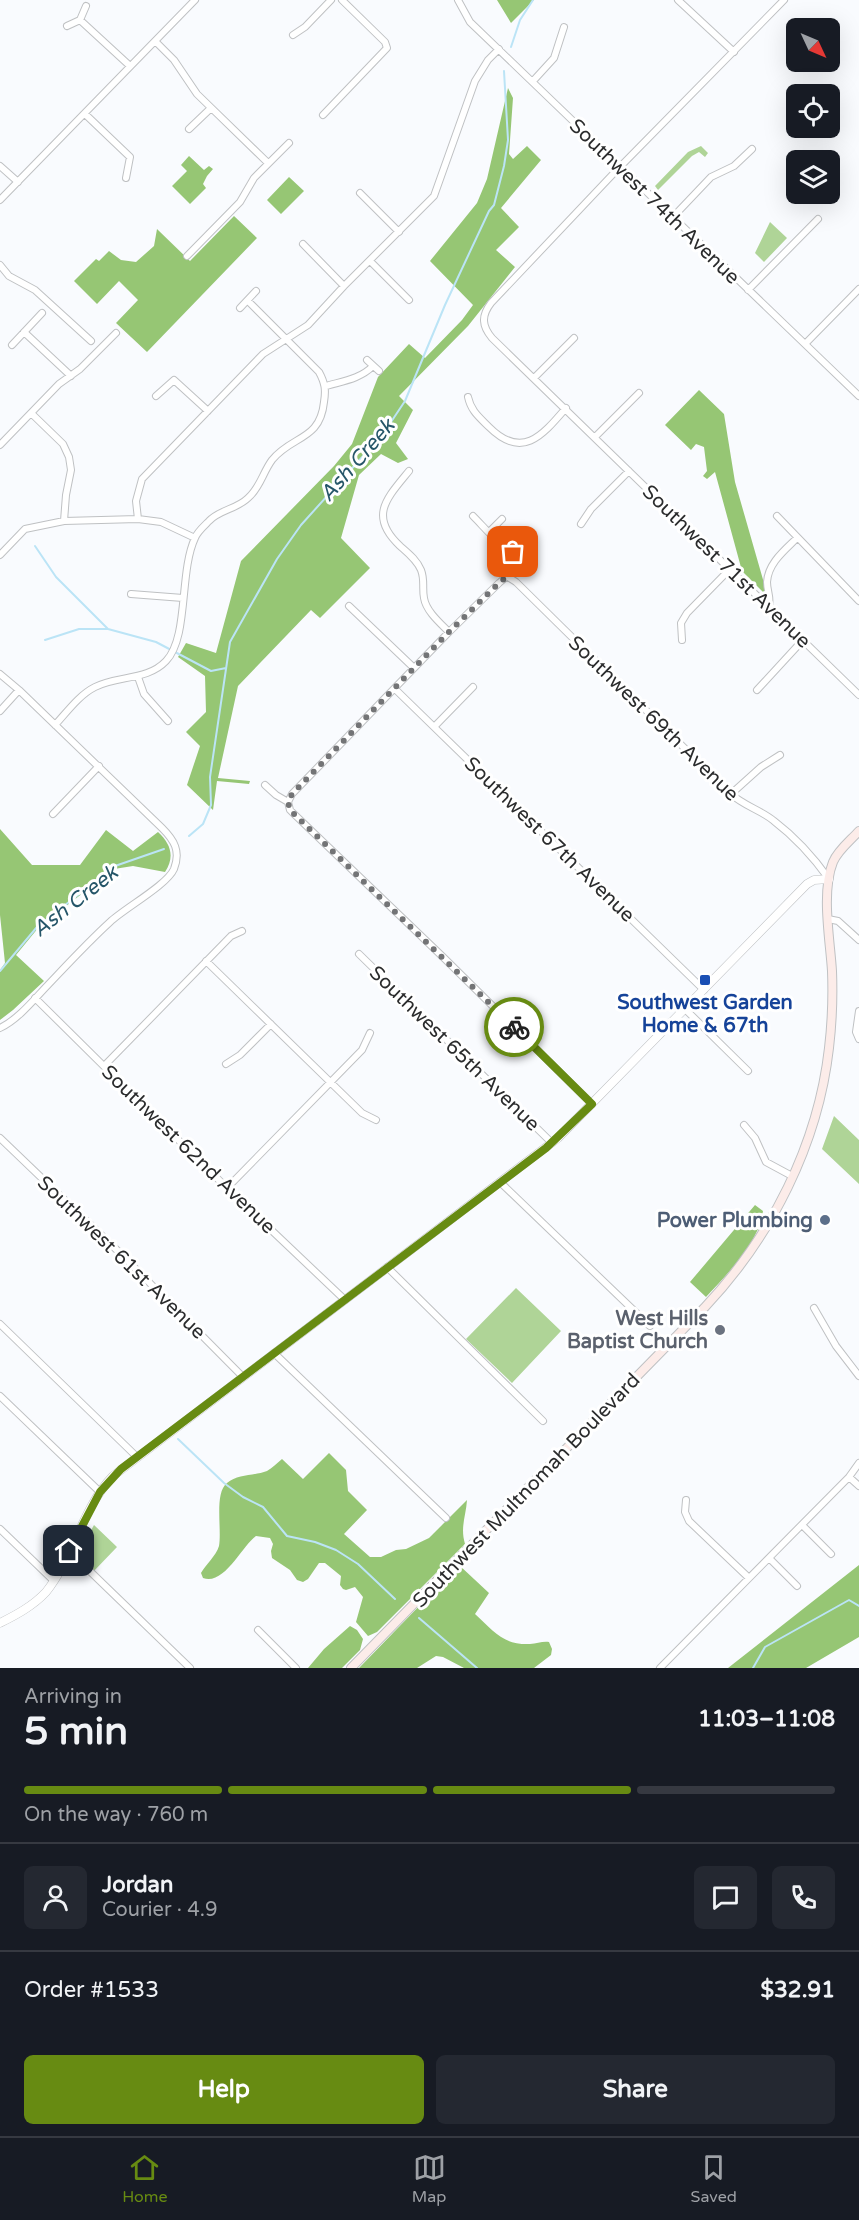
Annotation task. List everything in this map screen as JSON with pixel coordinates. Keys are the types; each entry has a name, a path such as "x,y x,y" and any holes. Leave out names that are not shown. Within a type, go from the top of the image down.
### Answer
{"main road":[{"name":"Southwest Multnomah Boulevard","path":"351,1668 720,1291 754,1247 775,1213 815,1117 829,1050 833,1012 828,919 829,879 832,864 837,854 859,831"}],"street":[{"path":"0,200 195,0"},
{"path":"293,35 305,27 331,0"},
{"path":"322,115 387,48 386,42 342,0"},
{"name":"Southwest 74th Avenue","path":"458,0 466,17 859,396"},
{"path":"678,0 734,52"},
{"path":"621,167 784,0"},
{"path":"67,26 80,20 86,6"},
{"path":"80,20 130,66"},
{"path":"533,81 554,58 564,27"},
{"path":"155,41 174,60 192,88 268,163"},
{"path":"138,519 136,501 142,479 263,354 308,325 434,196 474,81 499,49"},
{"path":"189,129 211,108"},
{"path":"84,114 130,157 126,178"},
{"path":"188,256 240,202 254,178 289,143"},
{"path":"673,217 711,177 734,166 752,149"},
{"path":"0,166 18,182"},
{"name":"Southwest 71st Avenue","path":"621,167 491,303 483,320 483,326 492,338 859,695"},
{"path":"360,193 399,232"},
{"path":"748,291 818,219"},
{"path":"303,244 344,286"},
{"path":"370,261 409,300"},
{"path":"0,265 9,276 35,290 91,341"},
{"path":"805,344 859,289"},
{"path":"240,308 256,291"},
{"path":"55,724 93,688 110,681 138,677 165,662 176,649 195,538 211,518 249,498 271,462 280,452 319,424 324,408 326,386 320,372 248,301"},
{"path":"12,345 42,313"},
{"path":"24,332 71,376"},
{"path":"0,445 59,384 71,376 116,333"},
{"path":"534,378 574,338"},
{"path":"367,360 379,371"},
{"path":"326,386 365,374 373,366"},
{"path":"156,396 174,380 208,411"},
{"path":"595,437 639,393"},
{"path":"468,397 471,409 494,432 504,440 517,443 530,442 536,438 566,408"},
{"path":"31,413 63,444 69,457 71,470 64,520"},
{"path":"409,471 387,498 382,514 385,528 417,562 422,571 424,598 428,608 449,632"},
{"path":"581,524 591,509 629,471"},
{"path":"473,516 516,555 516,565 508,577 449,632 292,794 288,802 294,814 592,1104"},
{"path":"777,516 859,601"},
{"path":"0,555 25,529 64,520 138,519 161,522 195,538"},
{"path":"489,532 502,519"},
{"path":"769,606 767,581 771,567 798,538"},
{"path":"682,640 681,623 687,613 730,569"},
{"name":"Southwest 69th Avenue","path":"508,577 585,648 731,794 744,805 775,822 817,863 829,879"},
{"path":"131,594 183,598"},
{"path":"349,606 414,668"},
{"path":"757,690 803,640"},
{"path":"0,674 172,838 177,855 175,867 166,879 108,923 35,998 11,1021 0,1028"},
{"path":"138,677 144,694 168,721"},
{"path":"434,728 473,687"},
{"name":"Southwest 67th Avenue","path":"395,689 704,990"},
{"path":"0,711 19,690"},
{"path":"731,794 761,766 780,755"},
{"path":"53,814 99,766"},
{"path":"265,785 288,802"},
{"path":"0,1623 28,1607 40,1597 53,1580 100,1492 113,1476 552,1143 807,884 814,880 829,879"},
{"path":"828,919 838,921 859,940"},
{"path":"104,1066 231,936 242,931"},
{"name":"Southwest 65th Avenue","path":"358,954 552,1143"},
{"path":"206,961 362,1113 375,1120"},
{"name":"Southwest 62nd Avenue","path":"35,998 227,1188 345,1300"},
{"path":"685,1010 748,1071"},
{"path":"859,1011 856,1032 859,1039"},
{"path":"226,1064 240,1055 271,1024"},
{"path":"227,1188 332,1083 362,1050 370,1033"},
{"path":"744,1125 755,1138 766,1162 792,1176"},
{"name":"Southwest 61st Avenue","path":"0,1138 121,1254 243,1377"},
{"path":"500,1182 650,1326"},
{"path":"387,1267 543,1421"},
{"path":"814,1308 836,1346 859,1376"},
{"path":"0,1324 137,1457"},
{"path":"273,1353 446,1518"},
{"path":"0,1396 100,1492"},
{"path":"660,1668 849,1477 859,1463"},
{"path":"849,1477 859,1486"},
{"path":"686,1500 685,1512 688,1521 749,1578"},
{"path":"802,1525 831,1554"},
{"path":"0,1529 53,1580"},
{"path":"69,1551 190,1668"},
{"path":"769,1558 797,1586"},
{"path":"258,1630 296,1668"}],"green space":[{"path":"497,0 534,0 511,23"},
{"path":"508,88 513,98 509,154 513,159 527,146 541,160 501,208 519,227 496,250 515,267 468,326 399,396 413,410 396,443 408,459 398,463 381,454 359,475 341,538 370,568 320,618 311,610 238,686 218,778 250,781 249,784 217,781 213,810 187,785 200,746 186,732 206,712 205,676 178,657 186,643 216,653 241,561 334,466 352,444 378,377 409,344 425,358 462,320 473,305 430,261 477,203 487,179"},
{"path":"701,146 708,153 705,157 699,152 692,156 658,190 655,186 688,152"},
{"path":"189,156 204,170 209,166 213,169 203,184 206,188 190,204 172,186 187,171 181,165"},
{"path":"289,177 304,191 281,214 267,200"},
{"path":"234,216 257,238 147,352 116,323 138,300 119,281 97,304 74,281 96,259 99,261 109,251 121,260 136,262 154,246 157,229 190,261"},
{"path":"770,222 787,238 764,262 755,253"},
{"path":"699,390 724,414 735,482 768,597 742,571 715,472 707,479 703,476 707,471 704,447 696,444 691,450 665,425"},
{"path":"0,829 32,865 80,865 106,830 133,851 158,832 169,846 171,856 165,872 133,866 114,869 39,927 16,955 44,981 0,1020 0,970 5,963 0,915"},
{"path":"834,1116 859,1140 859,1184 822,1149"},
{"path":"755,1205 763,1211 755,1235 741,1257 706,1297 690,1282"},
{"path":"516,1288 561,1331 512,1383 466,1339"},
{"path":"329,1453 346,1470 348,1491 367,1510 344,1534 370,1557 381,1557 396,1550 406,1549 429,1538 467,1500 463,1527 465,1544 377,1632 368,1636 356,1622 363,1597 355,1587 343,1589 340,1585 341,1576 325,1563 319,1563 308,1579 303,1582 297,1580 290,1570 272,1558 273,1544 270,1538 256,1536 232,1564 218,1576 211,1579 203,1578 201,1573 219,1546 221,1495 227,1483 236,1478 267,1471 282,1459 303,1479"},
{"path":"94,1525 117,1547 93,1572 77,1556"},
{"path":"459,1565 489,1593 475,1614 499,1636 512,1642 530,1644 549,1642 552,1649 551,1655 534,1668 464,1668 443,1657 436,1656 417,1668 359,1668"},
{"path":"859,1565 859,1637 806,1668 728,1668"},
{"path":"350,1626 357,1630 363,1639 360,1650 342,1668 308,1668 324,1649"}],"waterway":[{"name":"Ash Creek","path":"511,47 520,20 533,0"},
{"name":"Ash Creek","path":"189,836 203,824 211,805 210,777 230,642 277,559 301,525 383,434 405,401 445,305 489,211 494,205 508,140 504,71"},
{"path":"35,546 56,577 108,629"},
{"path":"45,640 79,629 108,629 156,642 211,671 226,668"},
{"name":"Ash Creek","path":"0,971 37,927 115,866 164,849"},
{"path":"178,1439 224,1483 243,1497 263,1507 287,1536 315,1542 336,1550 358,1564 395,1599"},
{"path":"753,1668 765,1647 849,1600 859,1606"},
{"path":"419,1618 477,1668"}],"way so far":[{"path":"513,552 517,559 516,565 508,577 449,632 292,794 288,806 514,1027"}],"place":[{"name":"Southwest Garden Home & 67th","path":"705,980"},
{"name":"Power Plumbing","path":"825,1220"},
{"name":"West Hills Baptist Church","path":"720,1330"}],"route":[{"path":"69,1551 100,1492 121,1469 546,1148 592,1104 514,1027"}]}
